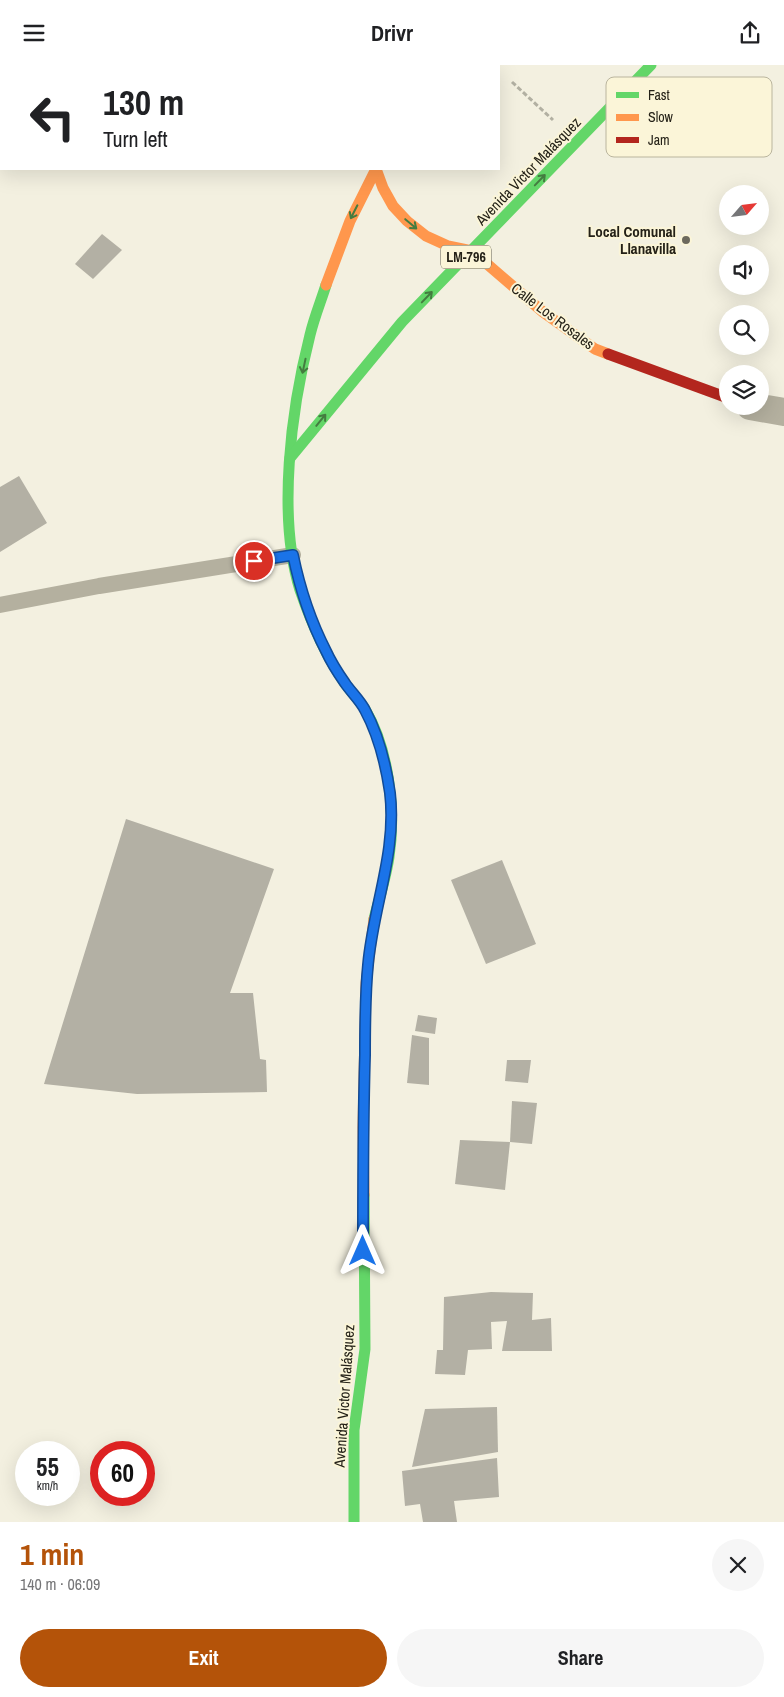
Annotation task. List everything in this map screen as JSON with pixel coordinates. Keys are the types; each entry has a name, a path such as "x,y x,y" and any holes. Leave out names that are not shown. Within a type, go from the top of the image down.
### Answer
{"main road":[{"name":"Avenida Victor Malásquez","path":"639,77 651,65"},
{"name":"Avenida Victor Malásquez","path":"290,458 402,322 606,112"},
{"name":"Avenida Victor Malásquez","path":"354,1522 354,1430 366,1349 363,1127 366,983 374,919 389,857 390,795 385,765 377,737 365,709 326,652 300,589 293,555 288,501 290,458 298,396 310,335 329,275 350,221 376,170"},
{"path":"376,170 383,188 393,206 406,221 426,236 441,243 472,251"},
{"name":"Calle Los Rosales","path":"472,251 543,312 595,349 719,395"}],"street":[{"path":"769,409 784,412"}],"lane":[{"path":"0,605 98,586 293,555"}],"path":[{"path":"506,76 577,142"}],"building":[{"path":"102,234 122,250 93,279 75,264"},
{"path":"19,476 47,523 0,552 0,487"},
{"path":"126,819 274,869 230,993 253,993 260,1059 266,1060 267,1092 137,1094 44,1084"},
{"path":"502,860 536,944 486,964 451,880"},
{"path":"418,1015 437,1018 435,1034 415,1031"},
{"path":"412,1035 429,1038 429,1085 407,1083"},
{"path":"507,1060 531,1060 528,1083 505,1081"},
{"path":"512,1101 537,1103 532,1144 510,1142"},
{"path":"460,1140 510,1142 505,1190 455,1184"},
{"path":"491,1292 533,1293 532,1320 551,1318 552,1351 502,1351 507,1321 491,1322 492,1349 468,1350 465,1375 435,1374 437,1350 443,1350 444,1297"},
{"path":"497,1407 498,1452 412,1467 425,1409"},
{"path":"497,1458 499,1497 454,1501 457,1522 423,1522 420,1504 405,1506 402,1471"}],"traffic: fast":[{"path":"639,77 651,65"},
{"path":"290,458 402,322 606,111"},
{"path":"326,285 303,364 292,429 289,463 289,530 293,561 300,590 314,626 337,672 365,709 380,743 385,761 391,801 391,839 386,873 374,919"},
{"path":"354,1522 354,1430 365,1349 364,1195"}],"traffic: slow":[{"path":"376,170 383,188 393,206 407,221 426,236 448,246 472,251 543,312 595,349 608,354"},
{"path":"326,285 350,221 376,170"},
{"path":"364,1195 363,1127 366,983 374,919"}],"traffic: jam":[{"path":"608,354 719,395"}],"place":[{"name":"Local Comunal Llanavilla","path":"686,240"}],"route":[{"path":"254,561 293,555 300,589 326,652 344,682 365,709 377,737 385,765 390,795 389,857 374,919 366,983 363,1251"}]}
